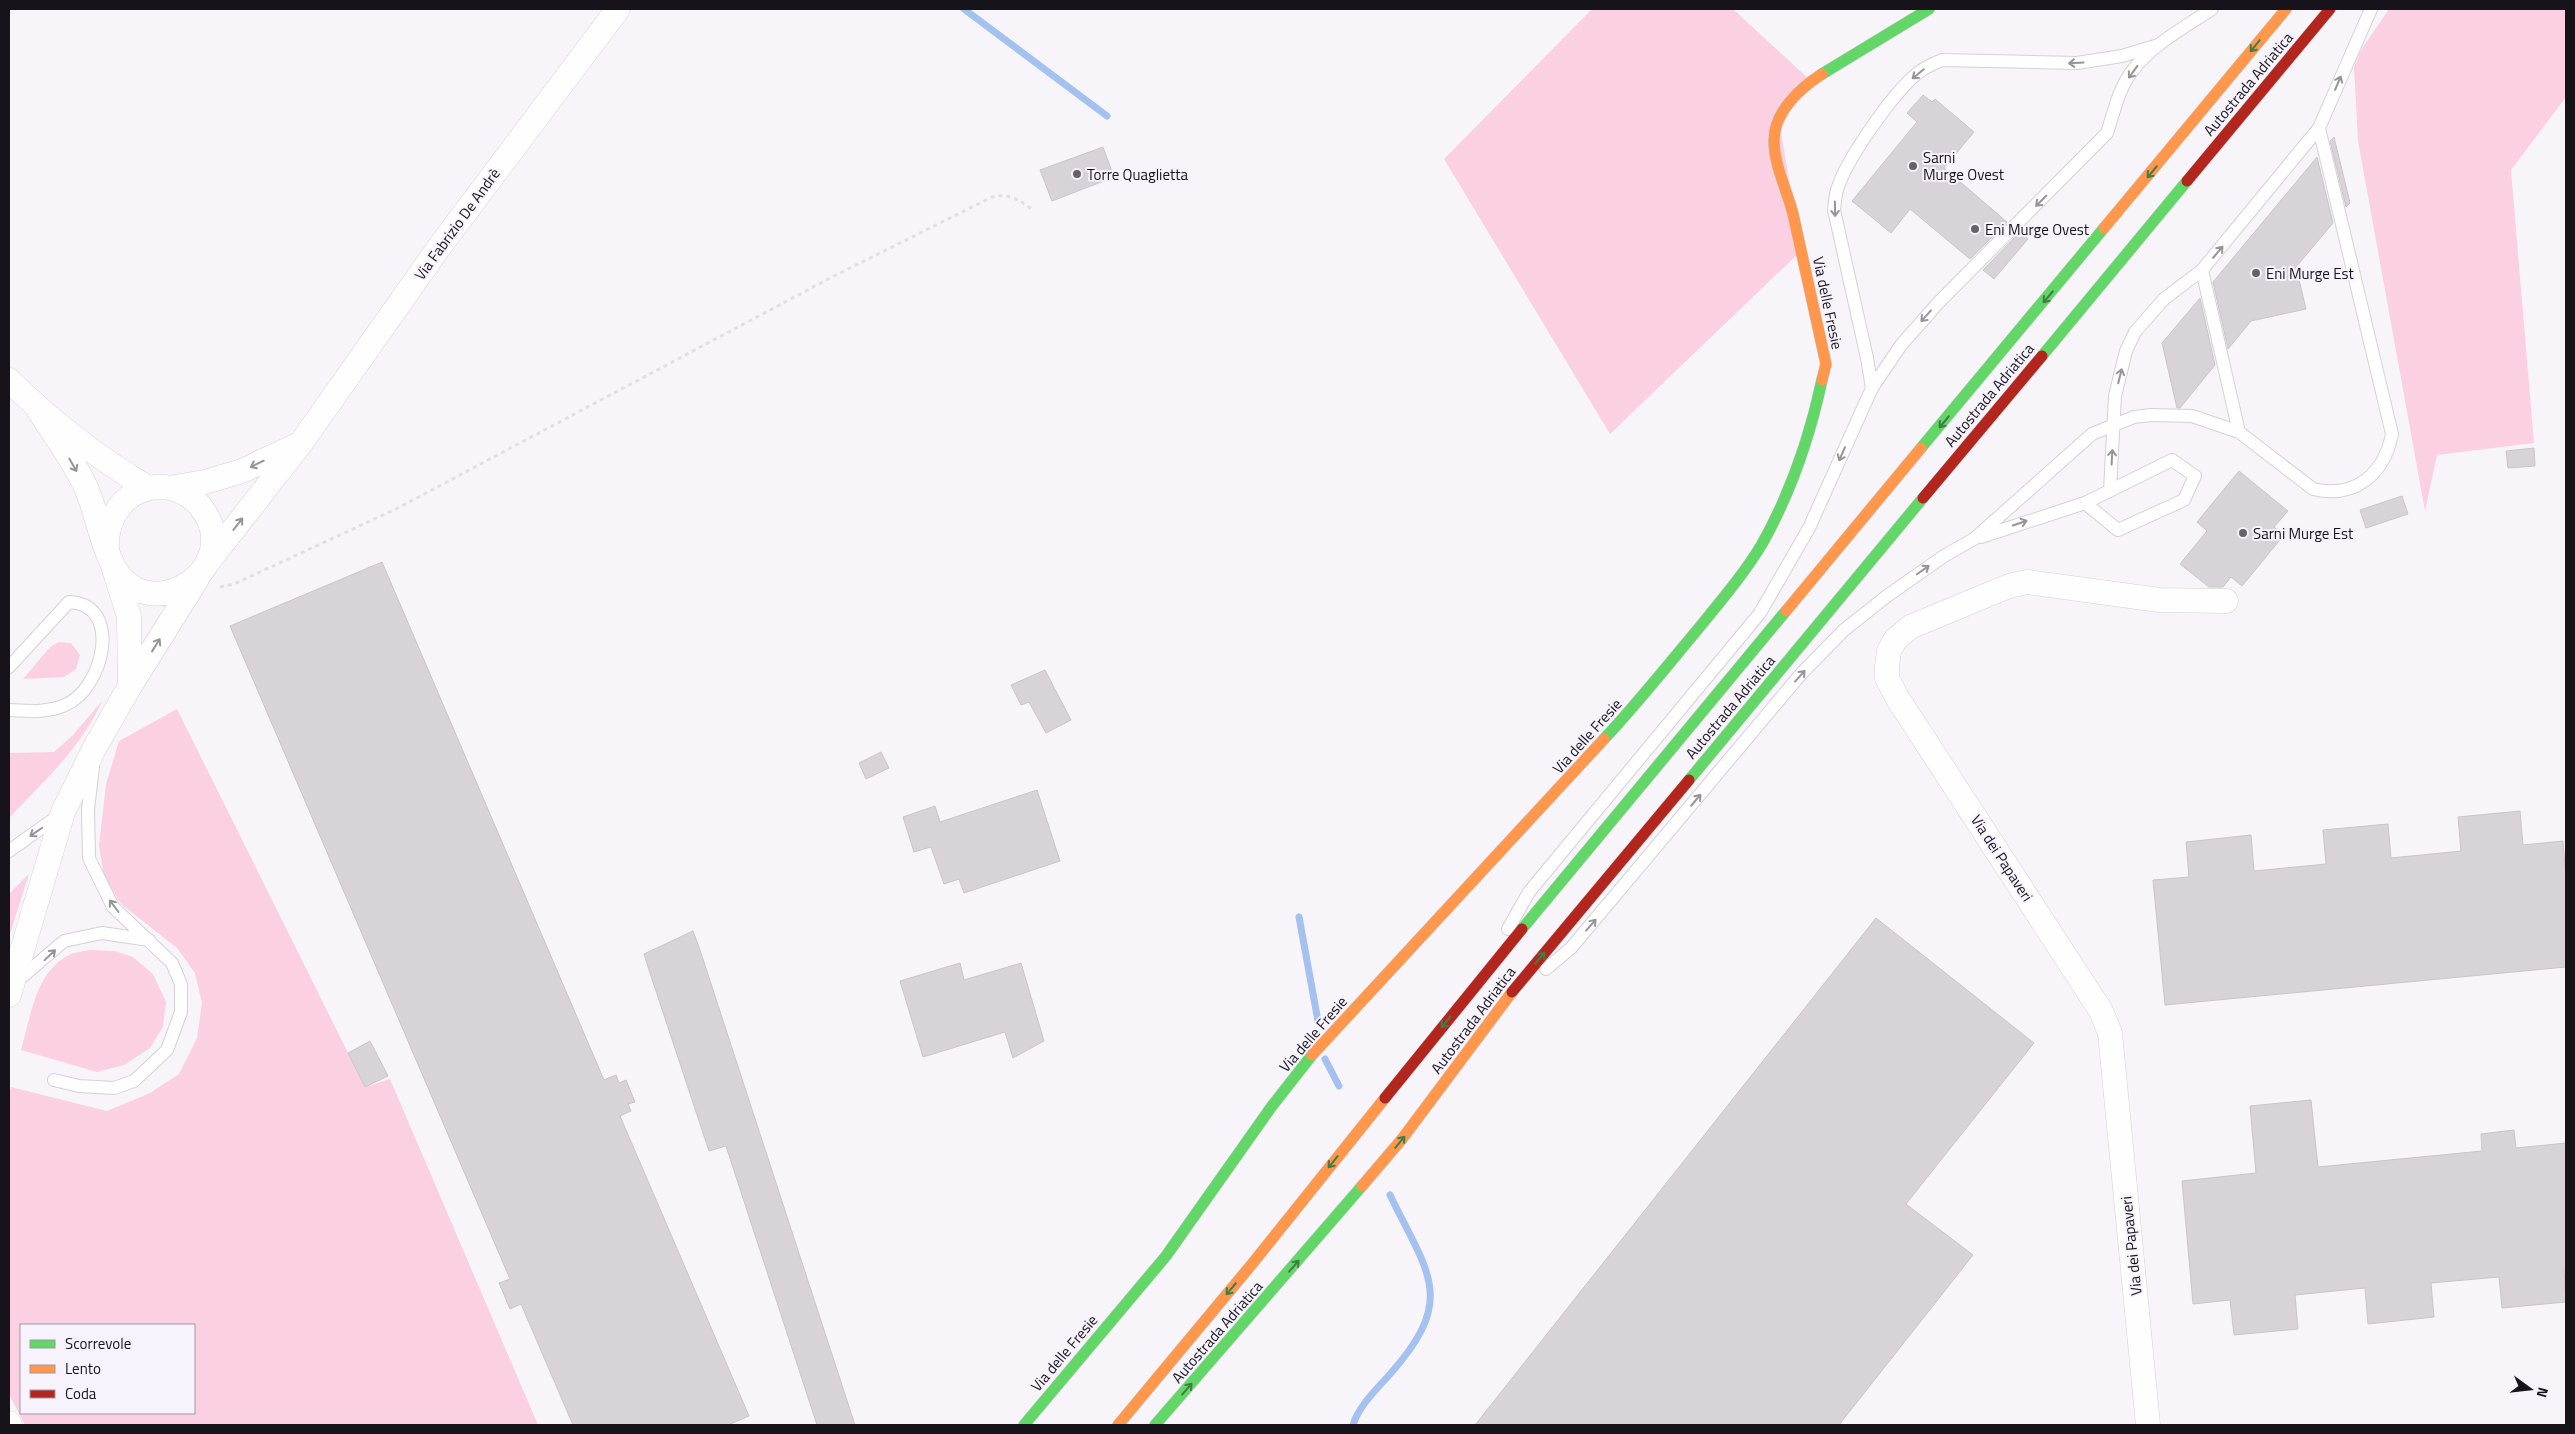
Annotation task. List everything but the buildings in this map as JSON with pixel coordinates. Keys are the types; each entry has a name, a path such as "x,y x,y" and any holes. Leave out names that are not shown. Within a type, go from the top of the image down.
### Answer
{"main road":[{"name":"Via delle Fresie","path":"1024,1425 1166,1256 1229,1170 1272,1106 1314,1053 1634,707 1717,605 1760,544 1780,508 1803,450 1826,364 1792,212 1777,162 1774,139 1780,120 1790,101 1811,81 1929,9"},
{"name":"Autostrada Adriatica","path":"1118,1425 1252,1264 1476,984 2286,9"},
{"name":"Autostrada Adriatica","path":"1155,1425 1402,1140 1503,1003 2330,9"}],"street":[{"name":"Via Fabrizio De Andrè","path":"203,569 301,443 440,246 618,9"},
{"path":"9,380 38,409 104,461 158,488 185,493 206,514 212,534 203,569 130,686 63,812 10,990"},
{"path":"38,409 86,489 129,616 130,686"},
{"path":"203,569 183,588 158,594 139,590 126,582 110,559 106,537 110,520 119,505 132,494 158,488 205,482 242,471 301,443"},
{"name":"Via dei Papaveri","path":"2148,1425 2110,1033 2101,1011 1898,699 1887,678 1886,666 1889,651 1895,640 1910,627 2009,586 2028,582 2159,600 2226,601"}],"lane":[{"path":"1476,984 1529,892 1760,613 1809,528 1872,388 1901,345 1940,301 2107,133 2118,98 2133,70 2158,46 2212,9"},
{"path":"2110,491 2115,396 2126,351 2135,332 2164,299 2202,270 2319,128 2371,9"},
{"path":"1872,388 1868,358 1834,210 1838,188 1849,164 1886,108 1913,76 1926,66 1942,60 2077,64 2122,56 2158,46"},
{"path":"1974,539 2092,434 2134,417 2171,414 2192,416 2239,432 2312,489 2327,492 2344,490 2364,482 2379,468 2388,452 2392,434 2319,128"},
{"path":"2202,270 2239,432"},
{"path":"1503,1003 1571,948 1801,674 1844,630 1904,584 1944,556 1974,539 2085,503 2172,460 2195,476 2184,500 2118,530 2085,503"},
{"path":"9,667 69,602 80,602 90,608 101,626 104,650 90,685 68,705 49,711 9,710"},
{"path":"54,1080 79,1086 114,1088 134,1081 167,1050 181,1012 181,984 172,963 113,907 89,858 88,809 96,747"},
{"path":"9,851 63,812"},
{"path":"10,990 64,941 102,933 149,940"}],"path":[{"path":"203,569 217,587 234,584 396,509 832,277 992,197 1002,194 1018,199 1033,210"}],"shaded area":[{"path":"1592,9 1733,9 1811,81 1779,120 1801,251 1610,434 1444,159"},
{"path":"2389,9 2566,9 2566,97 2511,170 2534,443 2437,455 2425,511 2358,141 2354,67 2361,50"},
{"path":"59,642 71,643 80,655 76,669 64,677 23,679 50,647"},
{"path":"102,701 84,734 73,749 9,818 9,753 54,752 73,735"},
{"path":"177,709 365,1087 390,1079 538,1425 25,1425 9,1394 9,1094 11,1087 107,1111 150,1093 179,1074 197,1038 202,1003 195,973 177,948 120,903 104,876 99,846 106,784 119,741"},
{"path":"29,874 9,937 9,894"},
{"path":"90,950 115,951 133,957 153,974 166,1002 163,1027 150,1048 124,1065 97,1072 21,1050 36,996 49,971 71,954"}],"waterway":[{"path":"964,9 1107,116"},
{"path":"1299,917 1318,1021"},
{"path":"1325,1059 1339,1086"},
{"path":"1353,1425 1364,1404 1411,1347 1424,1325 1430,1305 1430,1286 1424,1266 1390,1195"}],"traffic: fast":[{"path":"1822,74 1929,9"},
{"path":"2042,356 2187,181"},
{"path":"1921,448 2104,228"},
{"path":"1604,739 1715,609 1740,577 1762,544 1782,505 1798,464 1822,380"},
{"path":"1689,780 1923,498"},
{"path":"1522,929 1786,611"},
{"path":"1024,1425 1166,1256 1272,1106 1312,1055"},
{"path":"1155,1425 1362,1186"}],"traffic: slow":[{"path":"2104,228 2286,9"},
{"path":"1822,74 1805,86 1783,111 1778,120 1774,140 1776,159 1793,214 1826,364 1822,380"},
{"path":"1786,611 1921,448"},
{"path":"1312,1055 1604,739"},
{"path":"1362,1186 1402,1139 1512,992"},
{"path":"1118,1425 1252,1264 1385,1098"}],"traffic: jam":[{"path":"2187,181 2330,9"},
{"path":"1923,498 2042,356"},
{"path":"1512,992 1689,780"},
{"path":"1385,1098 1522,929"}],"place":[{"name":"Sarni Murge Ovest","path":"1913,166"},
{"name":"Torre Quaglietta","path":"1077,174"},
{"name":"Eni Murge Ovest","path":"1975,229"},
{"name":"Eni Murge Est","path":"2256,273"},
{"name":"Sarni Murge Est","path":"2243,533"}]}
